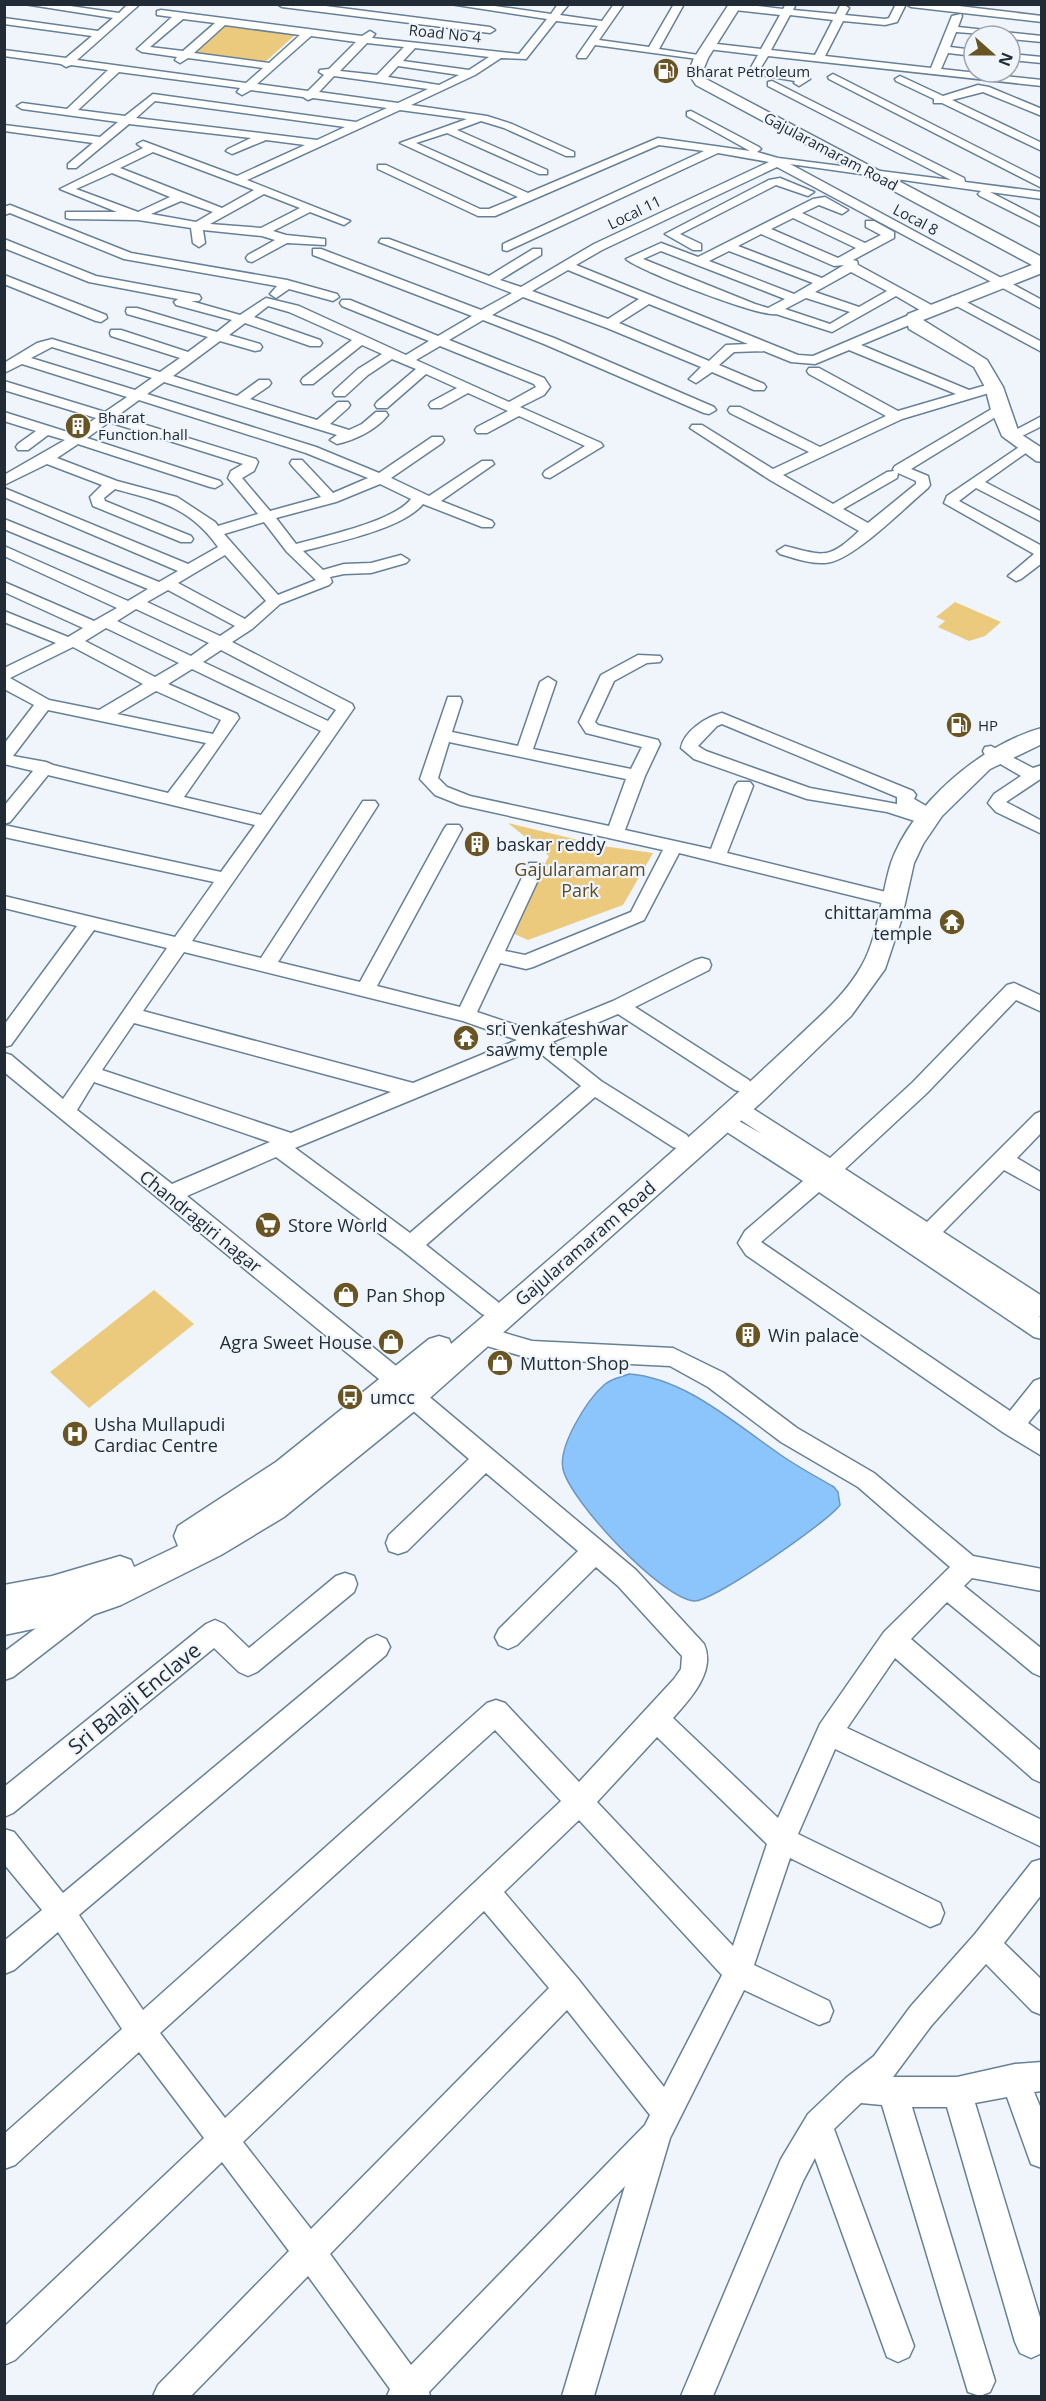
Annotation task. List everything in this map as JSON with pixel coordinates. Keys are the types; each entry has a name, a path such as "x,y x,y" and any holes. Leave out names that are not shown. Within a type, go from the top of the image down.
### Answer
{"main road":[{"path":"705,52 735,6"},
{"name":"Gajularamaram Road","path":"705,52 695,73 700,82 1041,265"},
{"name":"Gajularamaram Road","path":"922,313 1041,265"},
{"path":"922,313 915,325 981,364 994,387 1000,410 1011,436 1041,457"},
{"name":"Gajularamaram Road","path":"4,1600 98,1579 153,1557 211,1523 481,1335 605,1228 734,1104 824,1029 865,983 882,944 889,898 912,810 994,753 1041,728"},
{"name":"Gajularamaram Road","path":"889,898 903,863 918,835 934,812 956,788 994,753 1041,735"},
{"name":"Gajularamaram Road","path":"4,1620 94,1599 157,1573 210,1545 273,1507 405,1389 490,1308 680,1142 734,1104"}],"street":[{"path":"29,4 86,8 121,16"},
{"path":"68,63 135,4"},
{"path":"382,17 390,4"},
{"path":"306,94 397,4"},
{"path":"554,17 564,4"},
{"path":"582,57 619,4"},
{"path":"652,51 679,4"},
{"path":"819,57 846,4"},
{"path":"735,6 789,8 839,18 892,21 901,4"},
{"path":"911,4 961,7 1041,19"},
{"path":"457,5 509,8 605,24"},
{"path":"935,71 961,7"},
{"path":"161,13 224,20 276,12 329,8 382,17 481,41 509,8"},
{"path":"789,8 764,51 755,72 805,79 799,83"},
{"name":"Road No 4","path":"276,12 309,32 412,45 481,41 500,54 522,57 554,17"},
{"path":"181,15 142,49 271,66"},
{"path":"72,166 153,97 186,54 224,20"},
{"path":"4,21 99,34"},
{"path":"952,29 1041,39"},
{"path":"190,142 209,128 247,87 309,32"},
{"path":"592,42 652,51 764,51 819,57 876,59 935,71 1041,83"},
{"path":"380,80 412,45"},
{"path":"944,49 962,51"},
{"path":"237,180 440,88 471,73 500,54"},
{"path":"4,55 483,118 508,126 570,154"},
{"path":"1022,58 1039,60 1030,82"},
{"path":"395,63 471,73"},
{"path":"69,112 117,69"},
{"path":"328,73 440,88"},
{"path":"833,77 1041,185"},
{"path":"900,78 1041,148"},
{"path":"772,84 1041,224"},
{"path":"900,112 978,88 1041,113"},
{"path":"153,97 355,125"},
{"path":"22,106 318,143"},
{"name":"Local 8","path":"691,114 773,159 820,192 1041,305"},
{"path":"483,118 406,143 527,197"},
{"path":"4,128 100,143 118,165"},
{"path":"446,129 543,171"},
{"path":"232,152 266,135"},
{"path":"382,167 484,213 491,213 658,141 773,159"},
{"path":"180,197 138,216 66,189 118,165 148,146 344,221"},
{"path":"507,247 718,149"},
{"name":"Local 11","path":"406,360 566,265 773,159 1041,192"},
{"path":"118,165 116,172 223,212"},
{"path":"780,181 820,192 705,248 695,246 671,234 773,182 780,181"},
{"name":"Local 11","path":"990,187 1041,196"},
{"path":"191,248 197,226 263,190"},
{"path":"699,261 817,201 825,201 890,235 822,282 800,296 776,310 770,312 750,307 632,259 661,246 699,261 800,296 861,312"},
{"path":"263,232 309,208"},
{"path":"4,212 10,209 128,256 287,284 333,297"},
{"path":"792,213 867,249"},
{"path":"70,215 138,216 197,226 263,232 319,247 483,316 584,355 709,410"},
{"path":"167,263 221,229"},
{"path":"760,229 847,265 922,313"},
{"path":"252,258 285,239"},
{"path":"385,242 609,324 759,387"},
{"path":"4,243 98,280 195,298"},
{"path":"728,246 822,282"},
{"path":"489,281 537,252"},
{"path":"72,306 98,280 128,256"},
{"path":"566,265 796,359 815,360 922,313"},
{"path":"4,279 102,318"},
{"path":"4,481 46,459 78,438 266,302 287,284"},
{"path":"776,310 812,323 832,327 893,293"},
{"path":"609,324 648,298"},
{"path":"955,300 1041,348"},
{"path":"180,302 243,318 315,343"},
{"path":"266,302 294,309 596,446 550,474"},
{"path":"346,303 539,381 543,387 539,392 482,430"},
{"path":"132,311 255,347"},
{"path":"116,333 193,355"},
{"path":"308,381 361,339"},
{"path":"4,369 42,346 52,343 320,425 378,437"},
{"path":"848,345 935,378 969,394"},
{"path":"696,379 731,348 767,347"},
{"path":"320,425 363,372 392,353"},
{"path":"21,359 315,452 380,478 425,500 488,524"},
{"path":"315,452 353,433 425,368"},
{"path":"814,371 897,416"},
{"path":"240,399 264,383"},
{"path":"4,384 251,462 249,468 237,474 235,478 292,549 320,575 324,582 275,600 246,626 221,643 102,716"},
{"path":"772,475 897,416 994,387"},
{"path":"436,405 467,388"},
{"path":"398,391 413,395"},
{"path":"735,410 820,452"},
{"path":"785,550 817,560 843,554 923,485 923,479 900,469 1000,410"},
{"path":"4,416 215,484"},
{"path":"1011,436 1038,424"},
{"path":"697,428 772,475 869,530"},
{"path":"22,447 47,429"},
{"path":"216,532 331,499 380,478 437,440"},
{"path":"1016,576 1040,550 951,504 952,499 1025,447"},
{"path":"46,459 112,484 172,500 210,525 226,548 275,600"},
{"path":"297,463 331,499"},
{"path":"292,549 386,522 487,464"},
{"path":"832,510 892,475"},
{"path":"975,482 1041,518"},
{"path":"112,484 98,497 96,500 98,503 186,539"},
{"path":"4,492 191,571"},
{"path":"4,523 164,586 246,626"},
{"path":"4,675 70,642 226,548"},
{"path":"4,550 221,643 346,708 130,1015 65,1112"},
{"path":"320,575 344,569 371,568 401,560"},
{"path":"4,586 192,662 332,729"},
{"path":"4,615 70,642 231,718 173,799"},
{"path":"615,833 636,776 652,744 592,729 587,722 607,678 644,658 654,659"},
{"path":"4,682 44,704 217,740"},
{"path":"524,752 548,682"},
{"path":"454,701 429,779 441,791 466,801 674,846 889,898"},
{"path":"44,704 4,757 266,822"},
{"path":"722,718 907,795 904,801 912,810 797,790 700,755 689,747 690,743 716,719 722,718"},
{"path":"444,736 636,776"},
{"path":"994,753 1037,774"},
{"path":"4,818 46,767"},
{"path":"1037,774 1000,798 997,803 1002,808 1041,828"},
{"path":"717,856 744,786"},
{"path":"266,966 369,805"},
{"path":"365,991 453,829"},
{"path":"4,831 226,879"},
{"path":"494,956 526,962 638,916 674,846"},
{"path":"466,1016 535,867"},
{"path":"4,902 466,1016 537,1040 594,1086 680,1142"},
{"path":"4,1040 89,923"},
{"path":"170,1194 414,1090 620,1006 702,965"},
{"path":"1041,1005 1014,990 932,1078 749,1243 754,1249 1041,1446"},
{"path":"620,1006 734,1104 824,1175 1041,1330"},
{"path":"130,1015 414,1090"},
{"name":"Chandragiri nagar","path":"4,1060 405,1389 627,1578 695,1652 696,1663 693,1673 656,1719"},
{"path":"90,1073 285,1144 490,1308"},
{"path":"411,1245 594,1086"},
{"path":"929,1233 1041,1119"},
{"path":"1002,1159 1041,1183"},
{"path":"824,1175 929,1233 1041,1308"},
{"path":"481,1335 532,1350 673,1357 716,1380 789,1435 866,1480 967,1566 1041,1580"},
{"path":"1012,1426 1041,1388"},
{"path":"398,1543 486,1458"},
{"path":"508,1637 595,1551"},
{"path":"578,2397 661,2123 738,1972 782,1840 829,1733 893,1640 967,1566"},
{"name":"Sri Balaji Enclave","path":"4,1804 215,1632 248,1664 345,1584"},
{"path":"947,1587 1041,1665"},
{"path":"4,1668 94,1599"},
{"path":"893,1640 1041,1770"},
{"path":"4,1960 377,1647"},
{"path":"4,2154 496,1712 738,1972 819,2011"},
{"path":"4,2349 579,1802 656,1719 782,1840 930,1913"},
{"path":"829,1733 1041,1834"},
{"path":"4,1842 61,1912 141,2032 310,2253 409,2394 661,2123"},
{"path":"697,2397 792,2170 818,2124 856,2088 884,2066 921,2016 1040,1879"},
{"path":"486,1891 568,1989 661,2123"},
{"path":"985,1944 1041,2001"},
{"path":"169,2397 568,1989"},
{"path":"856,2088 892,2092 957,2092 1028,2078 1041,2153"},
{"path":"892,2092 978,2381"},
{"path":"957,2092 1032,2342"},
{"path":"818,2124 898,2346"}],"green space":[{"path":"221,24 296,34 264,63 189,54"},
{"path":"955,602 1001,622 985,636 969,641 938,627 945,621 936,617"},
{"name":"Gajularamaram Park","path":"508,823 603,846 653,853 623,905 528,940 512,933 520,908 549,856"},
{"path":"154,1290 194,1324 89,1408 50,1372"}],"water":[{"path":"629,1374 650,1377 670,1384 708,1404 785,1458 834,1487 838,1492 840,1505 793,1543 722,1589 694,1601 679,1596 661,1584 619,1546 582,1503 569,1484 563,1469 569,1436 582,1412 606,1383"}],"place":[{"name":"Bharat Petroleum","path":"666,71"},
{"name":"Bharat Function hall","path":"78,426"},
{"name":"HP","path":"959,725"},
{"name":"baskar reddy","path":"477,844"},
{"name":"chittaramma temple","path":"952,922"},
{"name":"sri venkateshwar sawmy temple","path":"466,1038"},
{"name":"Store World","path":"268,1225"},
{"name":"Pan Shop","path":"346,1295"},
{"name":"Win palace","path":"748,1335"},
{"name":"Agra Sweet House","path":"391,1342"},
{"name":"Mutton Shop","path":"500,1363"},
{"name":"umcc","path":"350,1397"},
{"name":"Usha Mullapudi Cardiac Centre","path":"75,1434"}]}
